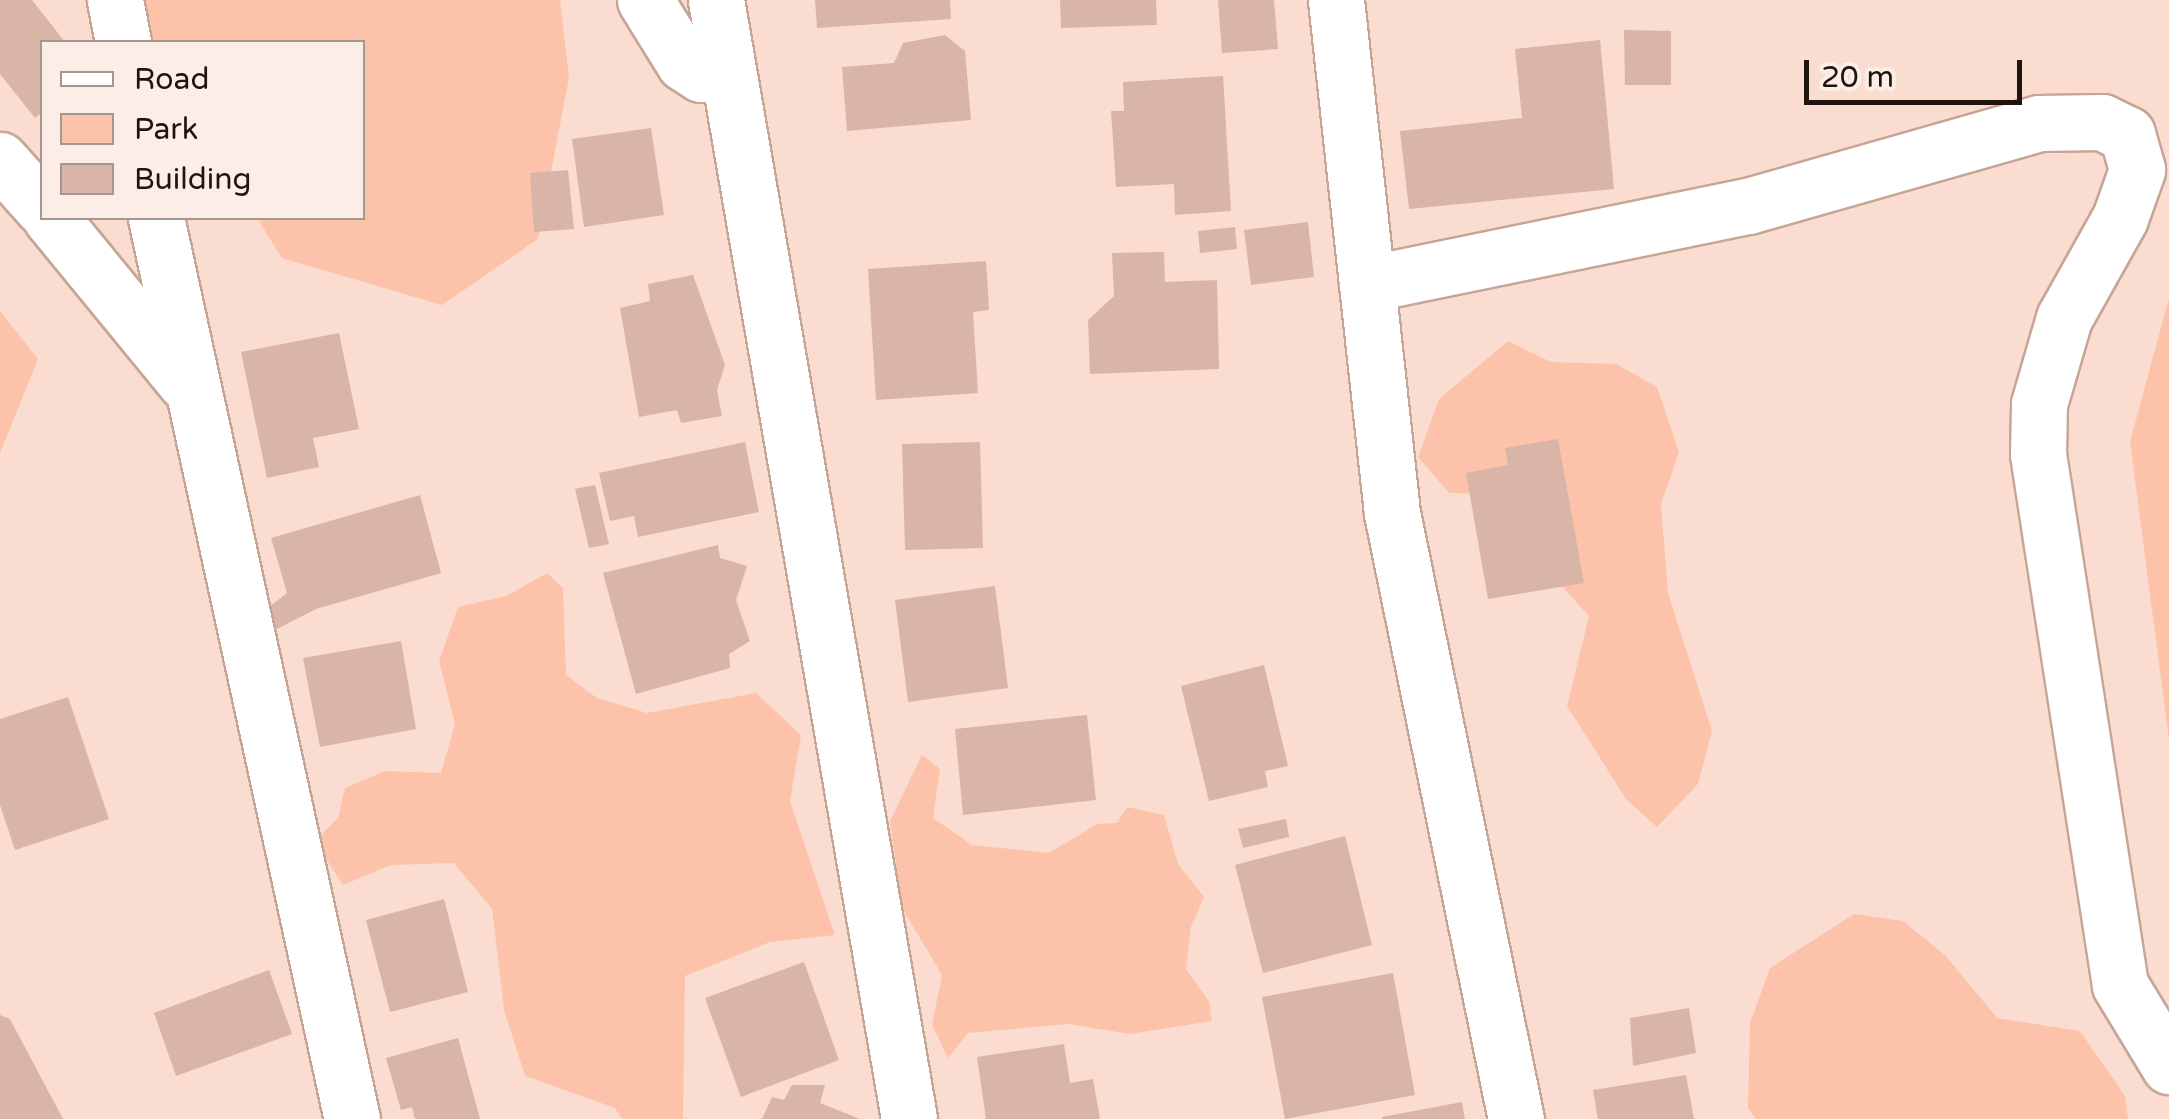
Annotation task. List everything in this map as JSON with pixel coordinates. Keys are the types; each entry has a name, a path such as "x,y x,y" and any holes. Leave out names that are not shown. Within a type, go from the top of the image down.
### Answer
{"street":[{"path":"115,0 123,40"},
{"path":"645,0 684,63 701,74 728,71"},
{"path":"716,0 909,1119"},
{"path":"1336,0 1392,513 1516,1119"},
{"path":"1367,284 1748,206 2039,123 2102,122 2127,134 2138,170 2120,218 2064,318 2040,404 2038,454 2120,985 2169,1066"},
{"path":"0,160 40,204"},
{"path":"53,220 188,386"},
{"path":"156,220 188,386 352,1119"}],"green space":[{"path":"143,0 560,0 569,78 538,239 442,305 282,258 258,220 365,220 365,40 150,40"},
{"path":"2169,298 2169,740 2130,442"},
{"path":"0,311 38,359 0,453"},
{"path":"1508,341 1551,362 1616,364 1657,387 1679,452 1661,504 1668,593 1712,731 1698,784 1657,827 1626,799 1567,706 1589,616 1548,571 1535,495 1449,493 1418,457 1439,399"},
{"path":"547,573 563,588 566,675 597,698 647,713 756,693 801,735 790,801 835,935 770,942 685,976 683,1119 622,1119 615,1108 525,1076 504,1010 492,909 454,863 391,865 343,885 315,841 338,818 345,788 385,771 441,773 455,724 439,661 458,607 506,596"},
{"path":"922,755 940,769 933,818 972,845 1049,853 1097,824 1117,823 1127,807 1164,815 1178,864 1204,897 1191,927 1186,969 1209,1001 1212,1021 1130,1034 1068,1024 968,1033 948,1058 932,1025 942,975 902,908 890,821"},
{"path":"1854,914 1903,921 1945,955 1997,1018 2080,1031 2125,1096 2128,1119 1756,1119 1748,1108 1750,1023 1770,968"}],"building":[{"path":"0,0 32,0 63,40 40,40 40,114 35,118 0,74"},
{"path":"815,0 950,0 951,19 817,28"},
{"path":"1060,0 1156,0 1157,25 1061,28"},
{"path":"1218,0 1274,0 1278,49 1222,53"},
{"path":"1624,30 1671,31 1671,85 1625,85"},
{"path":"945,35 965,51 971,120 847,131 842,67 894,63 903,43"},
{"path":"1600,40 1614,189 1409,209 1400,131 1522,118 1515,49"},
{"path":"1223,76 1231,211 1175,215 1174,184 1116,187 1111,111 1124,111 1123,82"},
{"path":"651,128 664,215 584,227 572,139"},
{"path":"568,170 574,229 534,232 530,173"},
{"path":"1308,222 1314,277 1251,285 1244,230"},
{"path":"1235,227 1237,249 1200,253 1198,231"},
{"path":"1164,252 1165,282 1217,280 1219,369 1090,374 1088,320 1114,296 1112,253"},
{"path":"986,261 989,310 973,312 978,393 876,400 868,269"},
{"path":"693,275 725,365 717,390 722,416 681,423 677,410 639,417 620,308 650,301 648,284"},
{"path":"339,333 359,429 313,438 319,467 267,478 241,352"},
{"path":"1558,439 1584,583 1488,599 1466,473 1508,465 1505,448"},
{"path":"745,442 759,512 638,537 634,516 610,521 599,473"},
{"path":"980,442 983,548 905,550 902,444"},
{"path":"595,485 609,544 589,548 575,489"},
{"path":"420,495 441,573 316,609 275,630 269,607 287,593 271,538"},
{"path":"718,545 720,558 747,566 736,600 750,641 729,654 730,668 636,694 603,573"},
{"path":"995,586 1008,688 908,702 895,600"},
{"path":"401,641 416,729 320,747 303,658"},
{"path":"1264,665 1288,766 1265,771 1268,787 1209,801 1181,686"},
{"path":"68,697 109,819 15,850 0,805 0,719"},
{"path":"1087,715 1096,800 963,815 955,729"},
{"path":"1286,819 1289,837 1243,848 1238,829"},
{"path":"1345,836 1372,945 1263,973 1235,865"},
{"path":"444,899 468,992 390,1012 366,920"},
{"path":"804,962 839,1060 741,1097 705,998"},
{"path":"269,970 292,1034 176,1076 154,1013"},
{"path":"1393,973 1415,1095 1285,1119 1262,997"},
{"path":"1689,1008 1696,1053 1633,1066 1630,1018"},
{"path":"0,1015 10,1019 63,1119 0,1119"},
{"path":"458,1038 480,1119 415,1119 412,1107 401,1110 386,1058"},
{"path":"1064,1044 1070,1083 1093,1079 1100,1119 986,1119 977,1057"},
{"path":"1686,1075 1694,1119 1598,1119 1593,1090"},
{"path":"792,1085 825,1085 820,1103 860,1119 762,1119 772,1097 784,1100"},
{"path":"1462,1102 1465,1119 1382,1119 1382,1117"}]}
